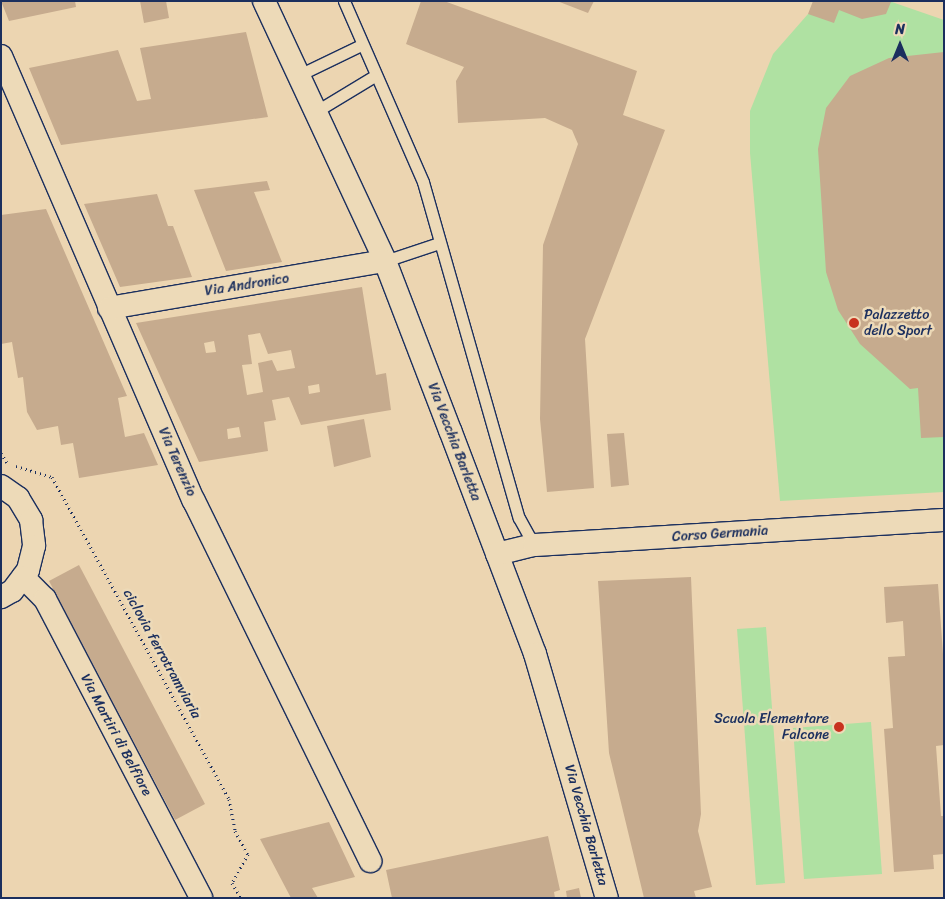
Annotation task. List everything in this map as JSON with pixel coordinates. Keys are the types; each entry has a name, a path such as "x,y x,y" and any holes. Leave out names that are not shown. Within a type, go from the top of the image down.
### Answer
{"street":[{"name":"Via Vecchia Barletta","path":"264,1 297,76 316,112 385,261 536,654 607,898"},
{"name":"Via Terenzio","path":"1,56 194,502 370,861"},
{"name":"Via Andronico","path":"109,308 385,261"},
{"path":"1,486 18,498 31,520 34,546 23,577 12,591 1,597"},
{"name":"Corso Germania","path":"497,554 534,545 944,520"},
{"name":"Via Martiri di Belfiore","path":"23,577 45,599 201,898"}],"lane":[{"path":"344,1 361,45 423,182 519,518 534,545"},
{"path":"297,76 361,45"},
{"path":"316,112 376,76"},
{"path":"385,261 439,242"}],"path":[{"name":"ciclovia ferrotramviaria","path":"1,453 8,464 52,477 229,799 235,832 248,854 232,883 241,898"}],"green space":[{"name":"Palazzetto dello Sport","path":"889,1 944,20 944,492 780,501 750,153 750,111 773,54 808,14"},
{"path":"766,627 785,883 756,885 737,629"},
{"path":"871,722 882,874 804,879 793,728"}],"building":[{"path":"1,1 75,1 76,7 9,21"},
{"path":"140,1 166,1 169,18 144,23"},
{"path":"421,1 444,1 637,71 623,115 665,130 585,339 594,488 547,492 540,419 543,245 578,144 572,130 545,118 458,123 456,81 464,67 406,44"},
{"path":"557,1 594,1 588,13"},
{"path":"813,1 891,2 886,14 862,19 839,10 834,23 808,14"},
{"path":"246,32 268,117 61,145 29,68 118,50 137,101 151,99 140,48"},
{"path":"944,52 944,437 921,438 918,388 910,389 860,344 838,310 826,272 818,149 826,108 850,76 889,58"},
{"path":"267,181 270,190 254,192 282,262 226,271 194,190"},
{"path":"157,194 168,226 173,226 192,277 120,287 84,204"},
{"path":"46,209 127,396 118,398 125,437 144,433 158,465 79,478 73,443 61,445 58,426 37,430 27,412 23,377 18,378 12,342 1,344 1,215"},
{"path":"362,287 376,375 386,373 391,410 301,425 289,397 272,400 276,420 264,422 268,451 199,462 136,323","holes":["260,333 268,354 291,350 295,368 277,371 272,360 258,363 263,392 247,395 242,365 252,364 248,335","214,341 216,352 206,353 204,343","319,384 320,392 309,394 308,386","239,427 241,437 228,439 227,429"]},
{"path":"364,419 371,457 334,467 327,426"},
{"path":"624,433 629,485 611,487 607,434"},
{"path":"79,565 205,804 175,820 49,581"},
{"path":"691,577 701,814 698,831 712,887 694,891 696,898 644,898 609,753 598,581"},
{"path":"938,584 944,668 944,745 936,746 941,816 944,816 944,854 933,855 934,869 894,872 884,729 893,728 888,657 905,656 903,621 886,623 884,587"},
{"path":"329,822 355,877 312,888 318,898 291,898 260,839"},
{"path":"548,836 560,890 554,892 555,898 392,898 386,870"},
{"path":"579,888 581,898 567,898 566,891"}],"place":[{"name":"Palazzetto dello Sport","path":"854,323"},
{"name":"Scuola Elementare Falcone","path":"839,727"}]}
